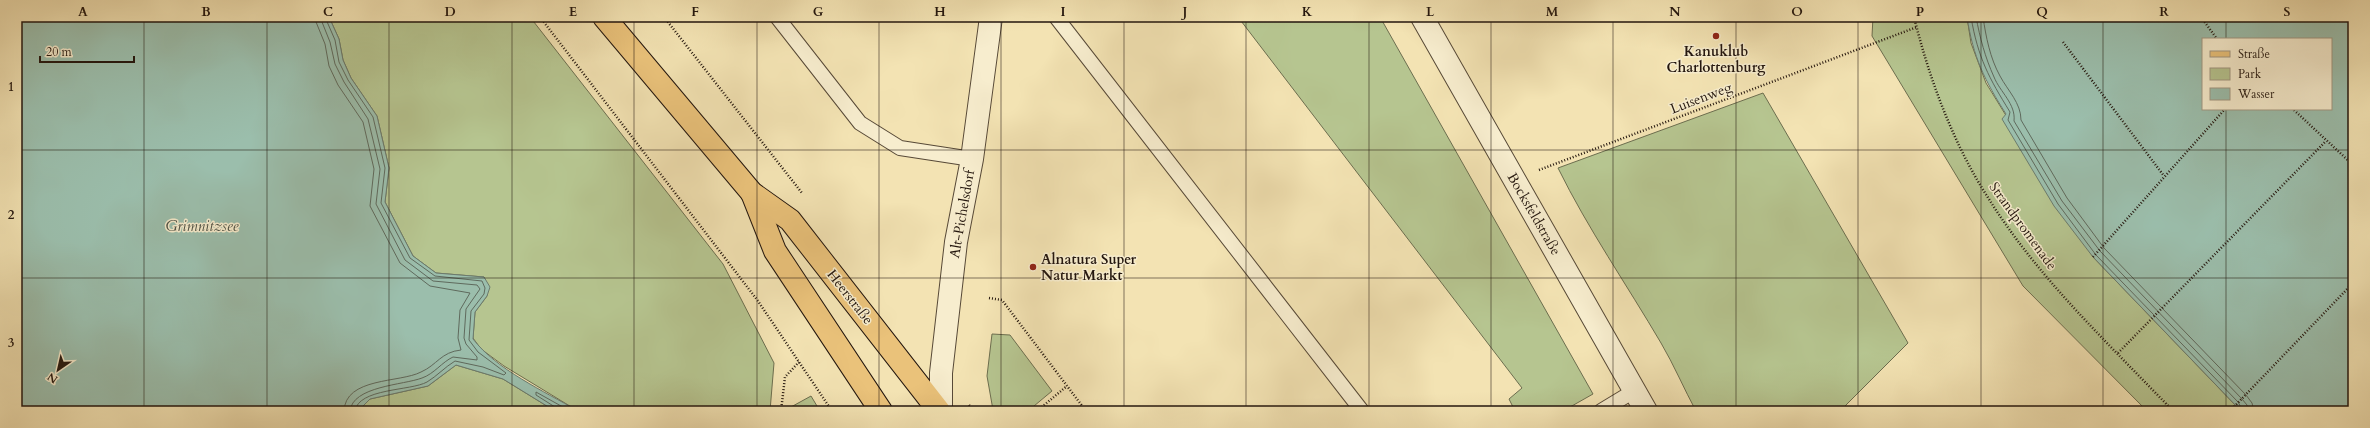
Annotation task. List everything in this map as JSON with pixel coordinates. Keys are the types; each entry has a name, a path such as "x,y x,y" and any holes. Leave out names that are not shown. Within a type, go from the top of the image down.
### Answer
{"main road":[{"name":"Heerstraße","path":"604,17 752,193 790,220 940,411"},
{"name":"Heerstraße","path":"752,193 775,251 881,411"}],"street":[{"name":"Alt-Pichelsdorf","path":"940,411 941,373 956,242 972,159 991,17"},
{"name":"Bocksfeldstraße","path":"1422,17 1646,411"}],"lane":[{"path":"777,17 860,123 900,148 972,159"},
{"path":"1056,17 1362,411"},
{"path":"1601,411 1634,391"}],"path":[{"path":"540,17 758,301 832,411"},
{"path":"664,17 804,196"},
{"name":"Strandpromenade","path":"1914,17 1943,106 1962,152 1987,196 2038,266 2173,411"},
{"path":"2200,17 2216,38"},
{"name":"Luisenweg","path":"1514,179 1917,27"},
{"path":"2063,42 2164,176"},
{"path":"2093,257 2224,110"},
{"path":"2294,110 2353,165"},
{"path":"2118,353 2326,141"},
{"path":"2230,411 2353,283"},
{"path":"989,298 1002,300 1086,411"},
{"path":"782,411 785,378 799,362"},
{"path":"1037,411 1067,386"}],"green space":[{"path":"329,17 530,17 723,264 774,363 770,411 578,411 504,366 481,349 473,338 475,312 487,296 484,277 436,273 413,256 385,202 389,168 377,116 351,78 343,60 339,39"},
{"path":"1238,17 1380,17 1593,394 1563,411 1515,411 1509,399 1522,388"},
{"path":"1873,17 1967,17 1971,43 1986,83 2093,257 2241,411 2147,411 2023,286 1872,36"},
{"path":"1763,93 1908,343 1840,411 1696,411 1666,351 1595,235 1558,168"},
{"path":"992,334 1010,335 1052,391 1028,411 993,410 987,376"},
{"path":"456,365 503,379 555,411 358,411 370,399 428,386"},
{"path":"811,396 820,411 790,411 791,407"}],"water":[{"name":"Grimnitzsee","path":"17,17 329,17 339,39 343,60 351,78 377,116 389,168 385,202 413,256 436,273 484,277 490,287 487,296 475,312 473,339 495,361 508,370 536,388 578,411 555,411 503,379 456,365 428,386 370,399 358,411 17,411"},
{"path":"1967,17 2353,17 2353,411 2241,411 2093,257 2054,206 2002,119 2006,114 1986,79 1976,57"}],"place":[{"name":"Kanuklub Charlottenburg","path":"1716,36"},
{"name":"Alnatura Super Natur Markt","path":"1033,267"}]}
